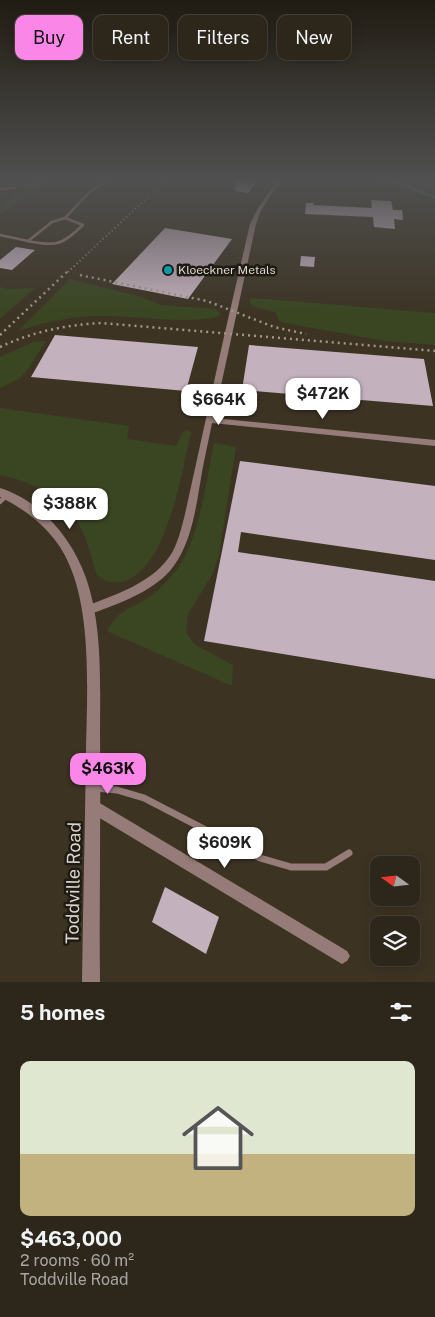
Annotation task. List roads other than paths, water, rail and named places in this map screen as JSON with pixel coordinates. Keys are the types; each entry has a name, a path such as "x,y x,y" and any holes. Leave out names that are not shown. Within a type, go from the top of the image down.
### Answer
{"street":[{"path":"88,610 145,585 165,568 178,551 253,225"},
{"path":"209,420 435,443"},
{"name":"Toddville Road","path":"2,496 30,508 47,522 61,539 78,571 88,610 92,662 91,982"},
{"path":"93,806 342,956"}],"lane":[{"path":"28,241 48,225"},
{"path":"0,235 54,247 66,242 83,225"},
{"path":"93,788 117,790 144,798 260,858 291,867 326,868 349,853"}],"railway":[{"path":"68,272 118,225"},
{"path":"0,335 69,270"},
{"path":"80,275 207,301 274,327 306,334"},
{"path":"0,347 24,337 49,330 101,323 435,351"}],"place":[{"name":"Kloeckner Metals","path":"168,270"}]}
